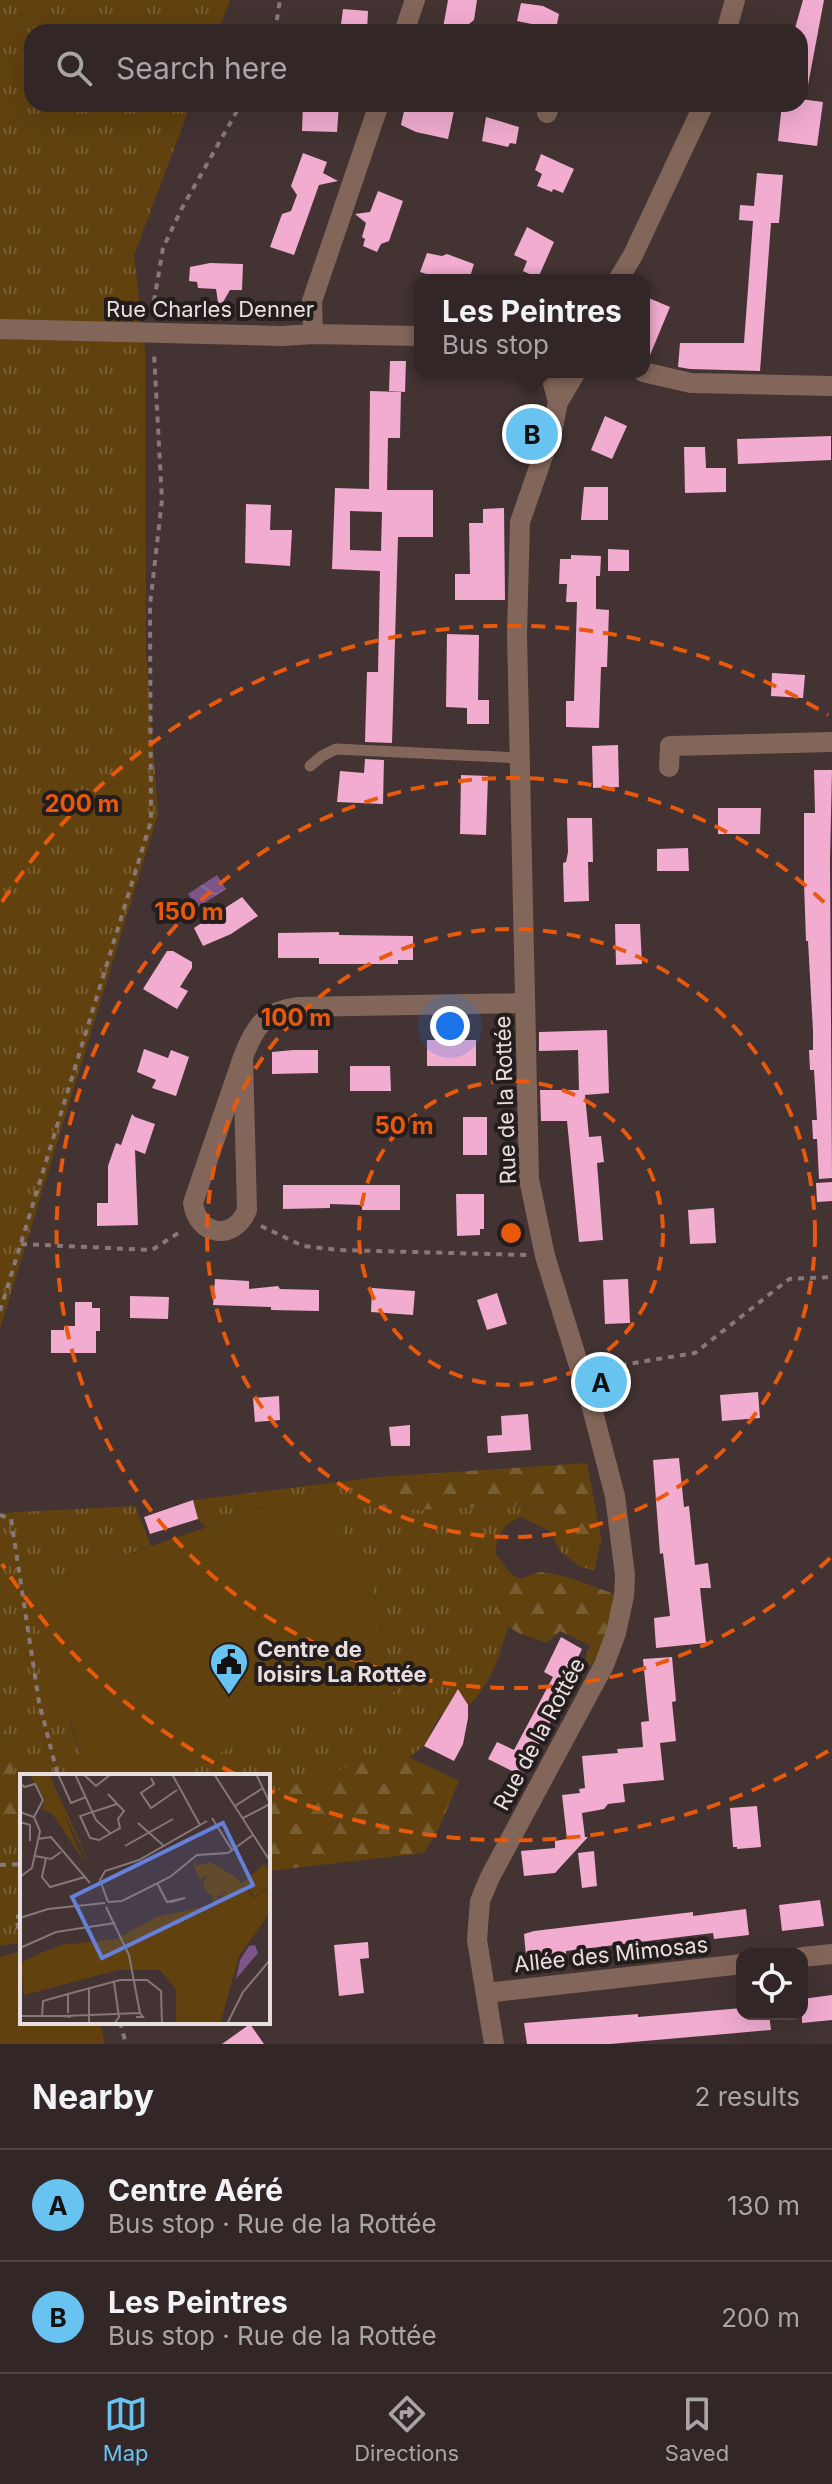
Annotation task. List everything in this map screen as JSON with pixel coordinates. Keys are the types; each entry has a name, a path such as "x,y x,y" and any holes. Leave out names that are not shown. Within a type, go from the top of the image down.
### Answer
{"street":[{"path":"407,24 415,0"},
{"path":"728,24 735,0"},
{"path":"313,334 312,301 376,112"},
{"path":"622,274 700,112"},
{"name":"Rue Charles Denner","path":"0,329 414,336"},
{"path":"650,374 691,383 832,386"},
{"name":"Rue de la Rottée","path":"552,378 558,402"},
{"name":"Rue de la Rottée","path":"494,2044 477,1940 480,1901 604,1665 616,1633 625,1575 615,1496 545,1256 529,1179 517,634 520,522 553,427 558,402 572,378"},
{"path":"669,767 670,746 832,742"},
{"path":"243,1057 247,1210 237,1226 226,1231 213,1230 198,1220 193,1203 243,1057 251,1037 271,1014 284,1009 525,1003"},
{"path":"808,1956 832,1954"},
{"name":"Allée des Mimosas","path":"486,1993 736,1965"}],"lane":[{"path":"310,766 336,749 520,758"}],"path":[{"path":"276,24 280,0"},
{"path":"0,1311 151,821 150,605 162,500 151,333 154,294 163,248 236,112"},
{"path":"244,1218 303,1246 339,1250 545,1256"},
{"path":"20,1244 152,1250 198,1220"},
{"path":"581,1372 695,1353 789,1279 832,1277"},
{"path":"0,1515 11,1519 39,1702 57,1774"},
{"path":"0,1865 20,1864"},
{"path":"20,1916 16,1917 20,1936"},
{"path":"121,2024 126,2044"}],"green space":[{"path":"0,0 230,0 221,24 24,24 24,112 188,112 134,255 145,351 146,651 158,814 0,1329"},
{"path":"587,1463 602,1543 589,1547 570,1536 560,1516 534,1504 415,1510 379,1508 373,1500 378,1477"},
{"path":"378,1477 373,1500 379,1508 415,1510 534,1504 560,1516 570,1536 588,1547 600,1544 595,1570 580,1567 560,1551 550,1531 521,1517 509,1523 500,1535 495,1553 511,1574 519,1579 496,1586 499,1621 508,1626 494,1669 476,1698 468,1705 455,1693 424,1746 409,1757 377,1757 270,1793 270,1774 154,1774 396,1691 372,1619 381,1615 361,1556 351,1559 327,1486 206,1527 198,1519 193,1500"},
{"path":"327,1486 351,1558 361,1556 381,1616 372,1620 396,1691 154,1774 88,1774 71,1721 60,1725 40,1665 50,1661 26,1589"},
{"path":"135,1506 151,1546 26,1589 50,1661 40,1665 60,1724 70,1721 88,1774 20,1774 20,1809 0,1693 0,1513"},
{"path":"541,1572 615,1594 609,1628 592,1666 584,1662 590,1645 560,1631 547,1643 519,1633 499,1621 495,1603 496,1586"},
{"path":"0,1693 20,1809 20,1843 0,1841"},
{"path":"377,1757 409,1757 459,1781 439,1828 424,1853 270,1871 270,1793"},
{"path":"0,1841 20,1843 20,1942 0,1946"},
{"path":"20,1952 20,2024 100,2024 105,2044 0,2044 0,1957"}],"water":[{"path":"217,875 226,889 197,908 188,894"}],"building":[{"path":"448,0 477,0 474,20 469,24 444,24"},
{"path":"803,0 824,0 808,85 808,24 796,24"},
{"path":"521,3 543,6 559,14 557,24 517,21"},
{"path":"343,9 368,11 367,24 341,24"},
{"path":"808,100 823,102 817,146 778,141 781,112 808,112"},
{"path":"303,112 338,112 337,132 302,131"},
{"path":"404,112 454,112 448,139 416,132 401,125"},
{"path":"486,117 519,127 516,144 510,143 508,147 482,141"},
{"path":"303,153 327,162 323,173 338,181 319,185 294,255 270,247 282,214 291,211 297,195 291,186"},
{"path":"541,154 574,169 563,193 537,186 542,174 535,170"},
{"path":"757,173 783,175 779,223 771,223 760,371 678,367 680,343 744,343 753,221 739,220 740,205 754,206"},
{"path":"378,191 403,201 389,241 381,244 377,252 363,246 366,223 355,214 370,212"},
{"path":"527,227 554,242 540,274 523,271 527,261 514,255"},
{"path":"427,253 447,254 474,264 471,274 420,272"},
{"path":"210,263 243,264 242,290 230,290 219,309 216,289 198,288 197,282 189,281 190,267"},
{"path":"650,299 670,307 650,355"},
{"path":"390,361 406,361 405,392 389,391"},
{"path":"370,391 401,392 400,438 388,438 387,490 433,490 433,537 398,537 392,743 365,742 367,672 378,672 380,571 332,569 335,488 369,489","holes":["350,511 382,512 381,551 350,550"]},
{"path":"605,416 627,426 612,459 591,450"},
{"path":"831,436 831,460 738,464 737,439"},
{"path":"684,447 705,447 706,468 726,468 726,492 685,493"},
{"path":"584,487 608,487 608,520 581,520"},
{"path":"246,504 271,505 270,530 292,530 290,566 245,563"},
{"path":"504,508 505,600 455,600 455,574 470,574 469,523 483,523 483,509"},
{"path":"608,549 629,550 629,571 608,571"},
{"path":"571,555 601,556 600,576 596,576 596,609 609,610 607,667 601,667 599,728 566,727 566,701 574,701 577,602 566,602 567,584 559,584 560,559 571,559"},
{"path":"447,634 479,635 478,700 489,700 489,724 467,724 467,708 446,707"},
{"path":"772,673 805,675 803,698 771,696"},
{"path":"618,745 619,787 593,788 592,746"},
{"path":"365,759 384,760 383,804 337,802 340,771 364,773"},
{"path":"814,770 832,770 832,1178 819,1179 817,1139 813,1139 812,1120 817,1120 814,1070 810,1070 809,1050 813,1050 813,1031 804,883 804,813 815,813"},
{"path":"461,775 488,776 486,835 460,834"},
{"path":"718,808 761,808 760,834 718,834"},
{"path":"567,818 592,818 593,862 588,862 589,901 564,902"},
{"path":"688,848 689,871 657,871 657,849"},
{"path":"242,897 258,916 231,934 203,946 194,928"},
{"path":"615,924 640,924 642,964 616,965"},
{"path":"339,932 339,935 413,936 413,960 398,960 398,964 319,964 319,958 278,958 278,933"},
{"path":"167,951 173,951 192,962 192,968 180,987 188,991 177,1009 143,989"},
{"path":"607,1030 609,1093 585,1095 589,1137 601,1136 604,1162 597,1163 603,1240 579,1242 567,1121 541,1121 540,1090 579,1090 578,1050 539,1051 539,1032"},
{"path":"427,1040 476,1040 476,1066 427,1066"},
{"path":"144,1049 168,1058 171,1050 189,1057 176,1096 152,1088 156,1080 137,1072"},
{"path":"318,1050 318,1073 272,1074 272,1052"},
{"path":"350,1066 390,1066 391,1091 350,1091"},
{"path":"132,1114 155,1124 145,1154 135,1150 138,1225 97,1226 97,1203 108,1203 108,1166 116,1143 121,1145"},
{"path":"463,1117 487,1117 487,1155 463,1155"},
{"path":"832,1182 832,1201 817,1202 816,1183"},
{"path":"283,1185 400,1185 400,1210 362,1210 362,1205 330,1204 330,1208 283,1209"},
{"path":"456,1194 484,1194 484,1229 480,1229 480,1235 457,1236"},
{"path":"714,1208 716,1243 690,1244 688,1210"},
{"path":"215,1279 249,1281 249,1289 278,1286 280,1289 319,1290 319,1311 213,1305"},
{"path":"628,1279 630,1323 605,1324 603,1280"},
{"path":"372,1288 415,1291 413,1315 371,1312"},
{"path":"497,1293 507,1324 487,1330 477,1300"},
{"path":"130,1296 169,1297 168,1319 130,1318"},
{"path":"75,1302 92,1302 92,1308 100,1308 96,1353 51,1353 51,1330 75,1326"},
{"path":"758,1392 760,1418 722,1421 720,1395"},
{"path":"279,1396 280,1420 255,1422 253,1398"},
{"path":"528,1414 531,1450 488,1453 487,1436 502,1435 501,1416"},
{"path":"410,1425 410,1446 391,1446 389,1427"},
{"path":"679,1458 684,1507 689,1506 695,1565 708,1563 711,1588 700,1588 706,1643 656,1648 654,1618 670,1616 663,1553 660,1554 653,1460"},
{"path":"193,1500 198,1519 150,1534 144,1517"},
{"path":"561,1637 582,1649 566,1682 570,1685 522,1776 488,1759 497,1742 514,1750 553,1677 544,1672"},
{"path":"672,1657 676,1741 660,1743 664,1780 623,1784 625,1802 582,1813 585,1837 588,1837 555,1873 524,1876 521,1851 555,1848 555,1841 567,1839 562,1795 580,1793 579,1789 585,1788 582,1756 643,1747 641,1722 649,1721 643,1659"},
{"path":"458,1689 468,1705 468,1718 463,1744 454,1761 424,1746"},
{"path":"757,1806 761,1847 733,1847 730,1808"},
{"path":"594,1851 597,1886 582,1888 578,1853"},
{"path":"820,1900 824,1926 782,1931 779,1905"},
{"path":"746,1909 749,1935 714,1939 713,1933 566,1951 566,1954 526,1956 524,1934 534,1931 693,1912 693,1916"},
{"path":"368,1942 369,1958 360,1959 364,1993 339,1996 334,1945"},
{"path":"832,1995 832,2020 802,2023 802,2020 808,2020 808,1998"},
{"path":"736,2009 736,2020 770,2020 771,2030 610,2044 527,2044 524,2023 638,2014 638,2017"},
{"path":"250,2024 264,2044 222,2044"}],"place":[{"name":"Les Peintres","path":"532,434"},
{"name":"Centre Aéré","path":"601,1382"},
{"name":"Centre de loisirs La Rottée","path":"229,1696"}]}
